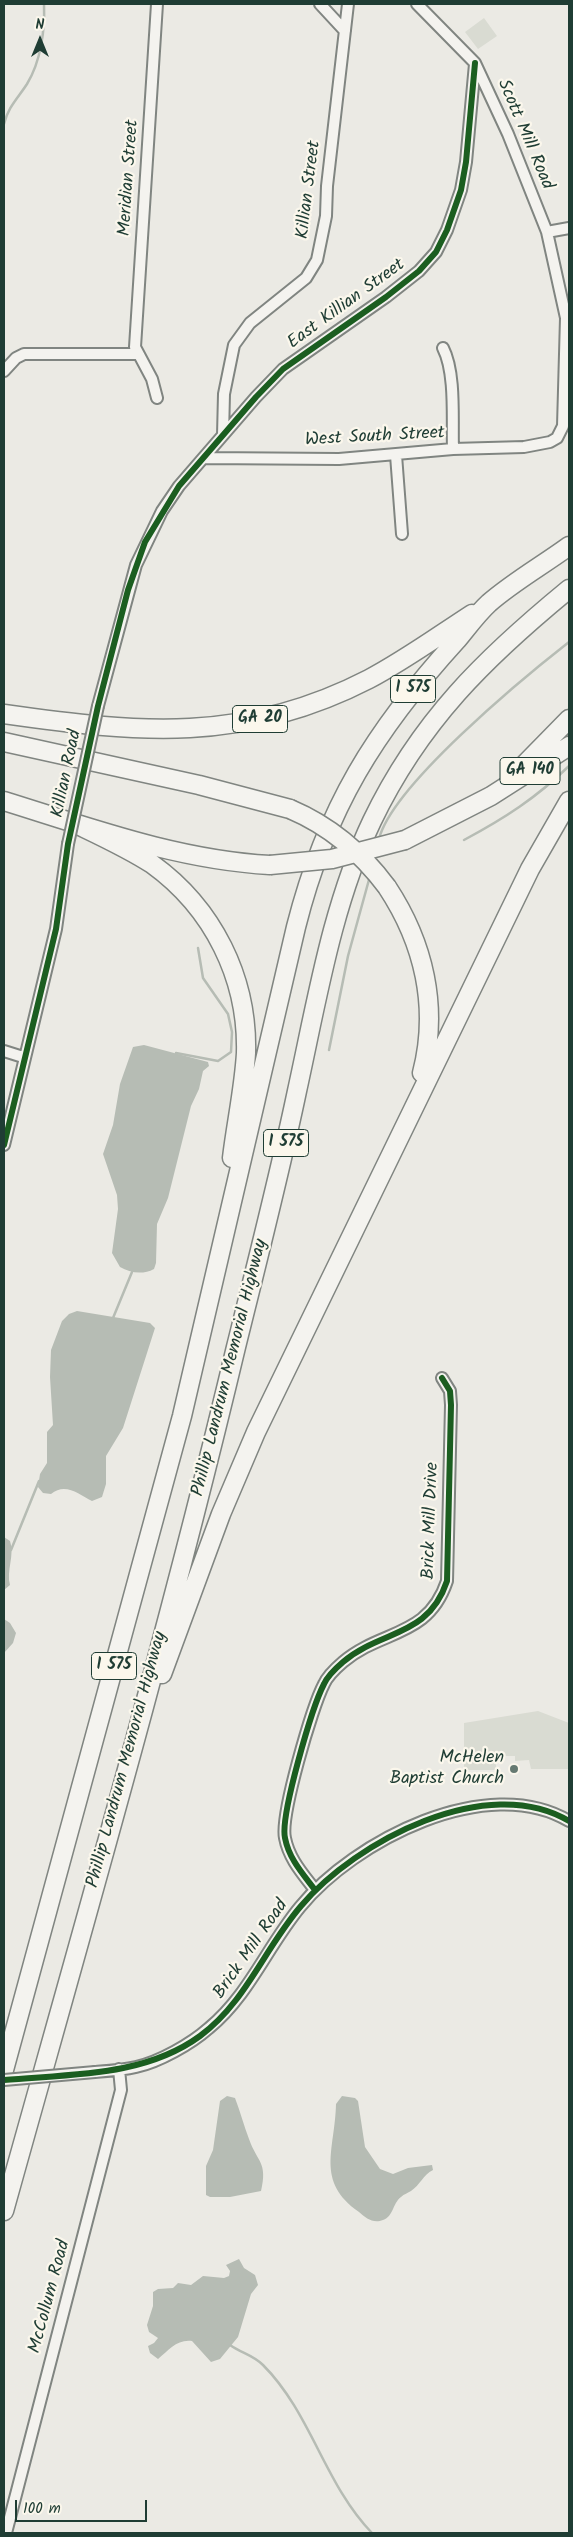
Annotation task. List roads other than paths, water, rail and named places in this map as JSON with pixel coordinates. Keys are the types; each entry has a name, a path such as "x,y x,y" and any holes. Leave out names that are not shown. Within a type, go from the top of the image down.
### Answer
{"highway":[{"name":"Phillip Landrum Memorial Highway","path":"4,2070 150,1538 184,1406 300,911 320,848 349,784 392,717 428,670 489,603 569,546"},
{"name":"Phillip Landrum Memorial Highway","path":"4,2211 198,1503 289,1131 330,949 342,902 356,860 389,789 428,728 484,662 569,589"},
{"name":"GA 20","path":"4,714 86,726 155,730 188,730 251,721 310,704 369,679 402,660 489,603"},
{"path":"4,801 78,825 185,854 231,862 270,864 332,859 404,840 491,796 546,745 569,719"},
{"path":"4,742 199,785 290,808 320,823 364,858 387,887 413,932 427,982 429,1038 416,1101"},
{"name":"GA 140","path":"491,796 569,746"},
{"path":"127,1765 221,1514 256,1432 530,869 569,801"},
{"path":"78,825 144,860 180,888 213,929 235,975 245,1022 246,1056 218,1261"}],"street":[{"name":"Meridian Street","path":"138,354 135,347 157,4"},
{"path":"320,4 345,31"},
{"name":"Killian Street","path":"223,435 224,394 234,345 250,323 306,278 317,260 326,216 327,186 348,4"},
{"name":"Scott Mill Road","path":"417,4 475,63 508,134 547,232 566,318 563,426 557,438 547,442"},
{"name":"East Killian Street","path":"223,435 283,369 420,271 436,252 447,230 461,190 466,162 475,63"},
{"path":"547,232 569,228"},
{"path":"443,348 447,356 450,376 453,450"},
{"path":"4,371 16,358 24,354 138,354 152,379 157,398"},
{"name":"Killian Road","path":"4,1145 21,1081 23,1057 56,929 68,844 98,706 128,590 145,542 179,486 223,435"},
{"name":"West South Street","path":"204,458 339,459 453,450 524,447 547,442"},
{"path":"396,455 402,534"},
{"path":"4,1050 23,1057"},
{"name":"Brick Mill Drive","path":"315,1890 296,1866 284,1836 285,1818 302,1750 323,1685 332,1672 345,1660 409,1628 431,1612 443,1595 447,1581 451,1406 450,1390 442,1378"},
{"name":"Brick Mill Road","path":"4,2080 138,2067 182,2047 211,2027 233,2006 246,1989 290,1919 315,1890 370,1847 399,1832 455,1810 485,1805 522,1806 543,1810 569,1821"},
{"name":"McCollum Road","path":"6,2533 121,2090 119,2069"}],"waterway":[{"path":"4,124 36,65 43,35 44,4"},
{"path":"379,839 389,817 408,791 433,763 492,706 569,642"},
{"path":"464,840 520,807 569,766"},
{"path":"329,1050 348,956 370,876"},
{"path":"176,1053 218,1061 231,1052 232,1032 228,1014 203,978 198,948"},
{"path":"113,1318 132,1272"},
{"path":"11,1550 39,1481"},
{"path":"230,2345 263,2365 280,2384 294,2405 342,2493 372,2533"}],"place":[{"name":"McHelen Baptist Church","path":"514,1769"}]}
